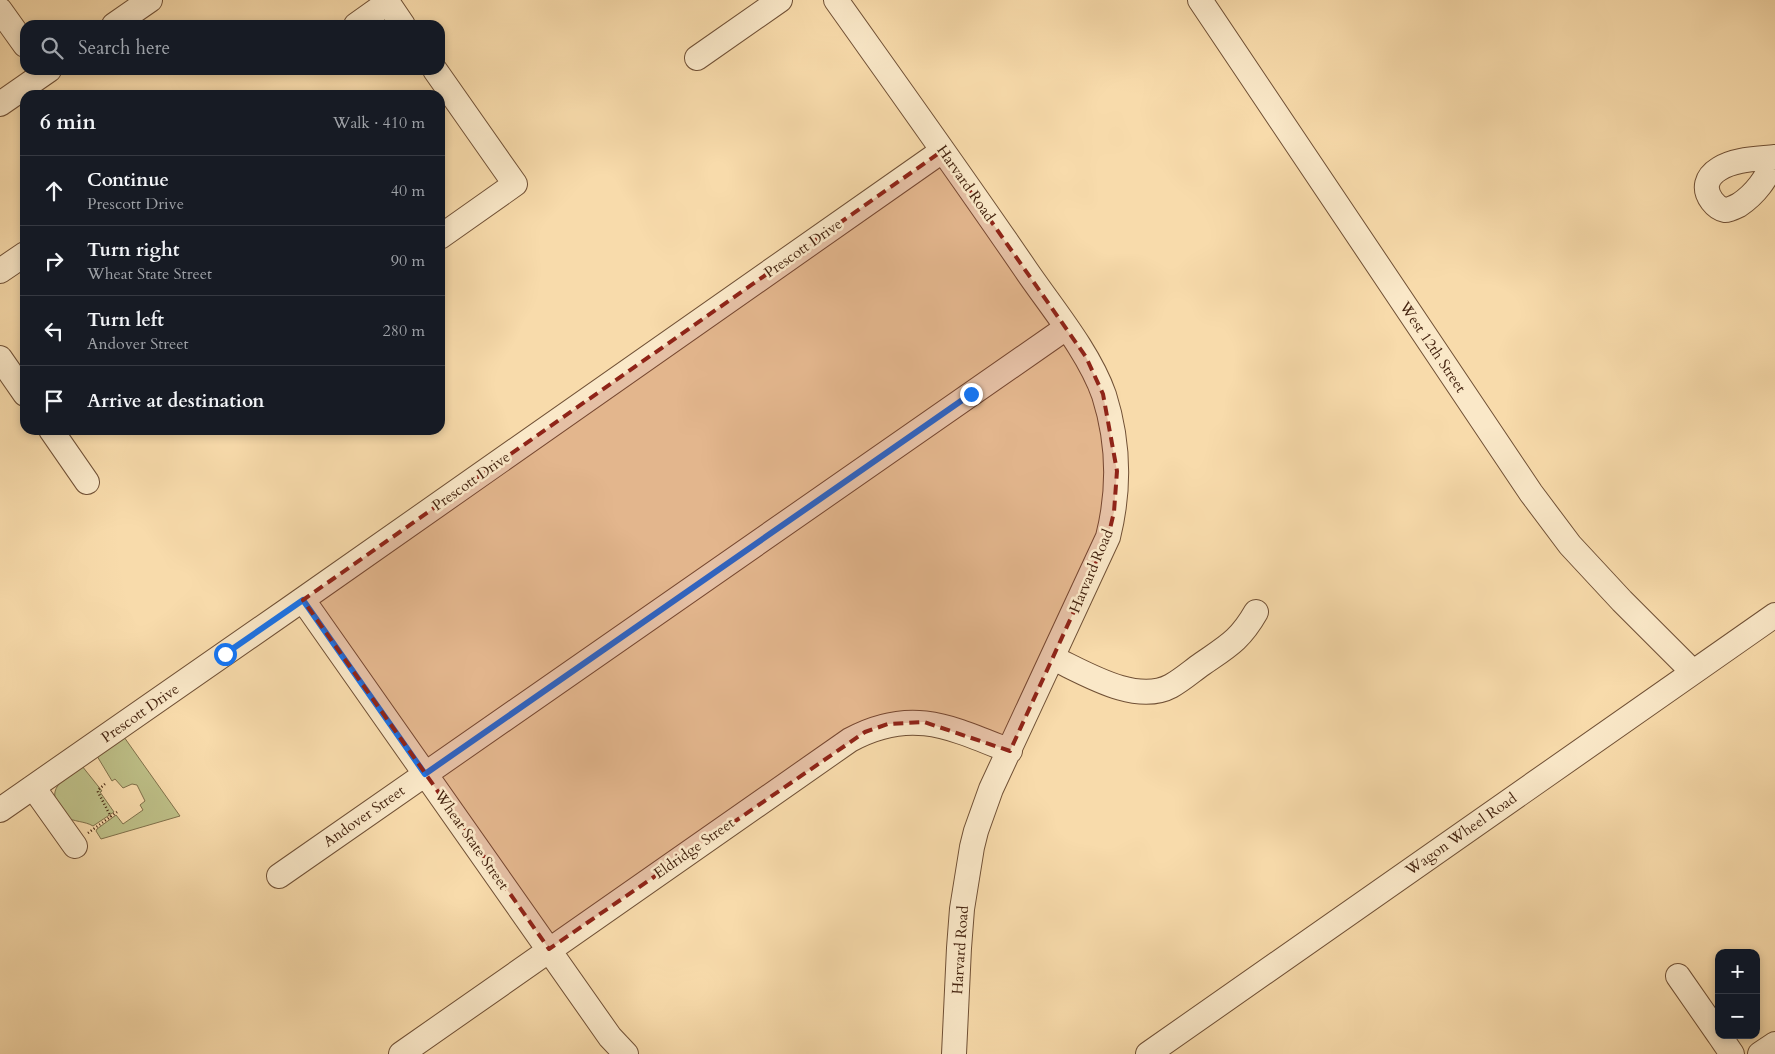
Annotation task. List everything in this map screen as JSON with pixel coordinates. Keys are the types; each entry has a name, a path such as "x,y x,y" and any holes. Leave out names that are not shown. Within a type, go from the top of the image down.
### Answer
{"street":[{"path":"121,20 150,0"},
{"path":"697,58 780,0"},
{"name":"Harvard Road","path":"836,0 1086,357 1103,394 1114,439 1117,487 1108,537 991,790 972,847 959,946 954,1054"},
{"name":"West 12th Street","path":"1200,0 1531,493 1577,552 1622,601 1693,672"},
{"path":"362,20 386,1 399,20"},
{"path":"0,10 20,38"},
{"path":"0,104 40,75"},
{"path":"439,75 515,184 445,233"},
{"name":"Prescott Drive","path":"0,810 303,600 942,151"},
{"path":"0,271 20,257"},
{"name":"Andover Street","path":"279,876 1066,328"},
{"path":"0,358 20,387"},
{"path":"54,435 87,482"},
{"name":"Wheat State Street","path":"303,600 610,1037 626,1054"},
{"path":"1053,658 1121,688 1138,692 1154,691 1170,686 1234,642 1246,630 1256,612"},
{"name":"Wagon Wheel Road","path":"1148,1054 1775,615"},
{"name":"Eldridge Street","path":"401,1054 549,949 864,732 888,724 924,722 938,724 1010,751"},
{"path":"33,787 74,846"},
{"path":"1678,976 1715,1029"},
{"path":"1722,1039 1732,1054"},
{"path":"1760,1054 1775,1044"}],"path":[{"path":"105,784 98,792 111,817"},
{"path":"74,846 117,812"}],"highlighted area":[{"path":"942,151 1086,357 1103,394 1117,471 1114,512 1108,537 1010,751 924,722 888,724 865,732 549,949 303,600"}],"green space":[{"path":"124,737 180,816 101,839 96,831 97,829 116,815 123,824 143,810 140,805 145,801 137,785 132,784 123,788 115,779 112,781 97,756"},
{"path":"82,766 102,791 100,792 114,812 93,826 67,817 56,800 56,788 65,778"}],"route":[{"path":"225,654 303,600 425,774 971,394"}]}
